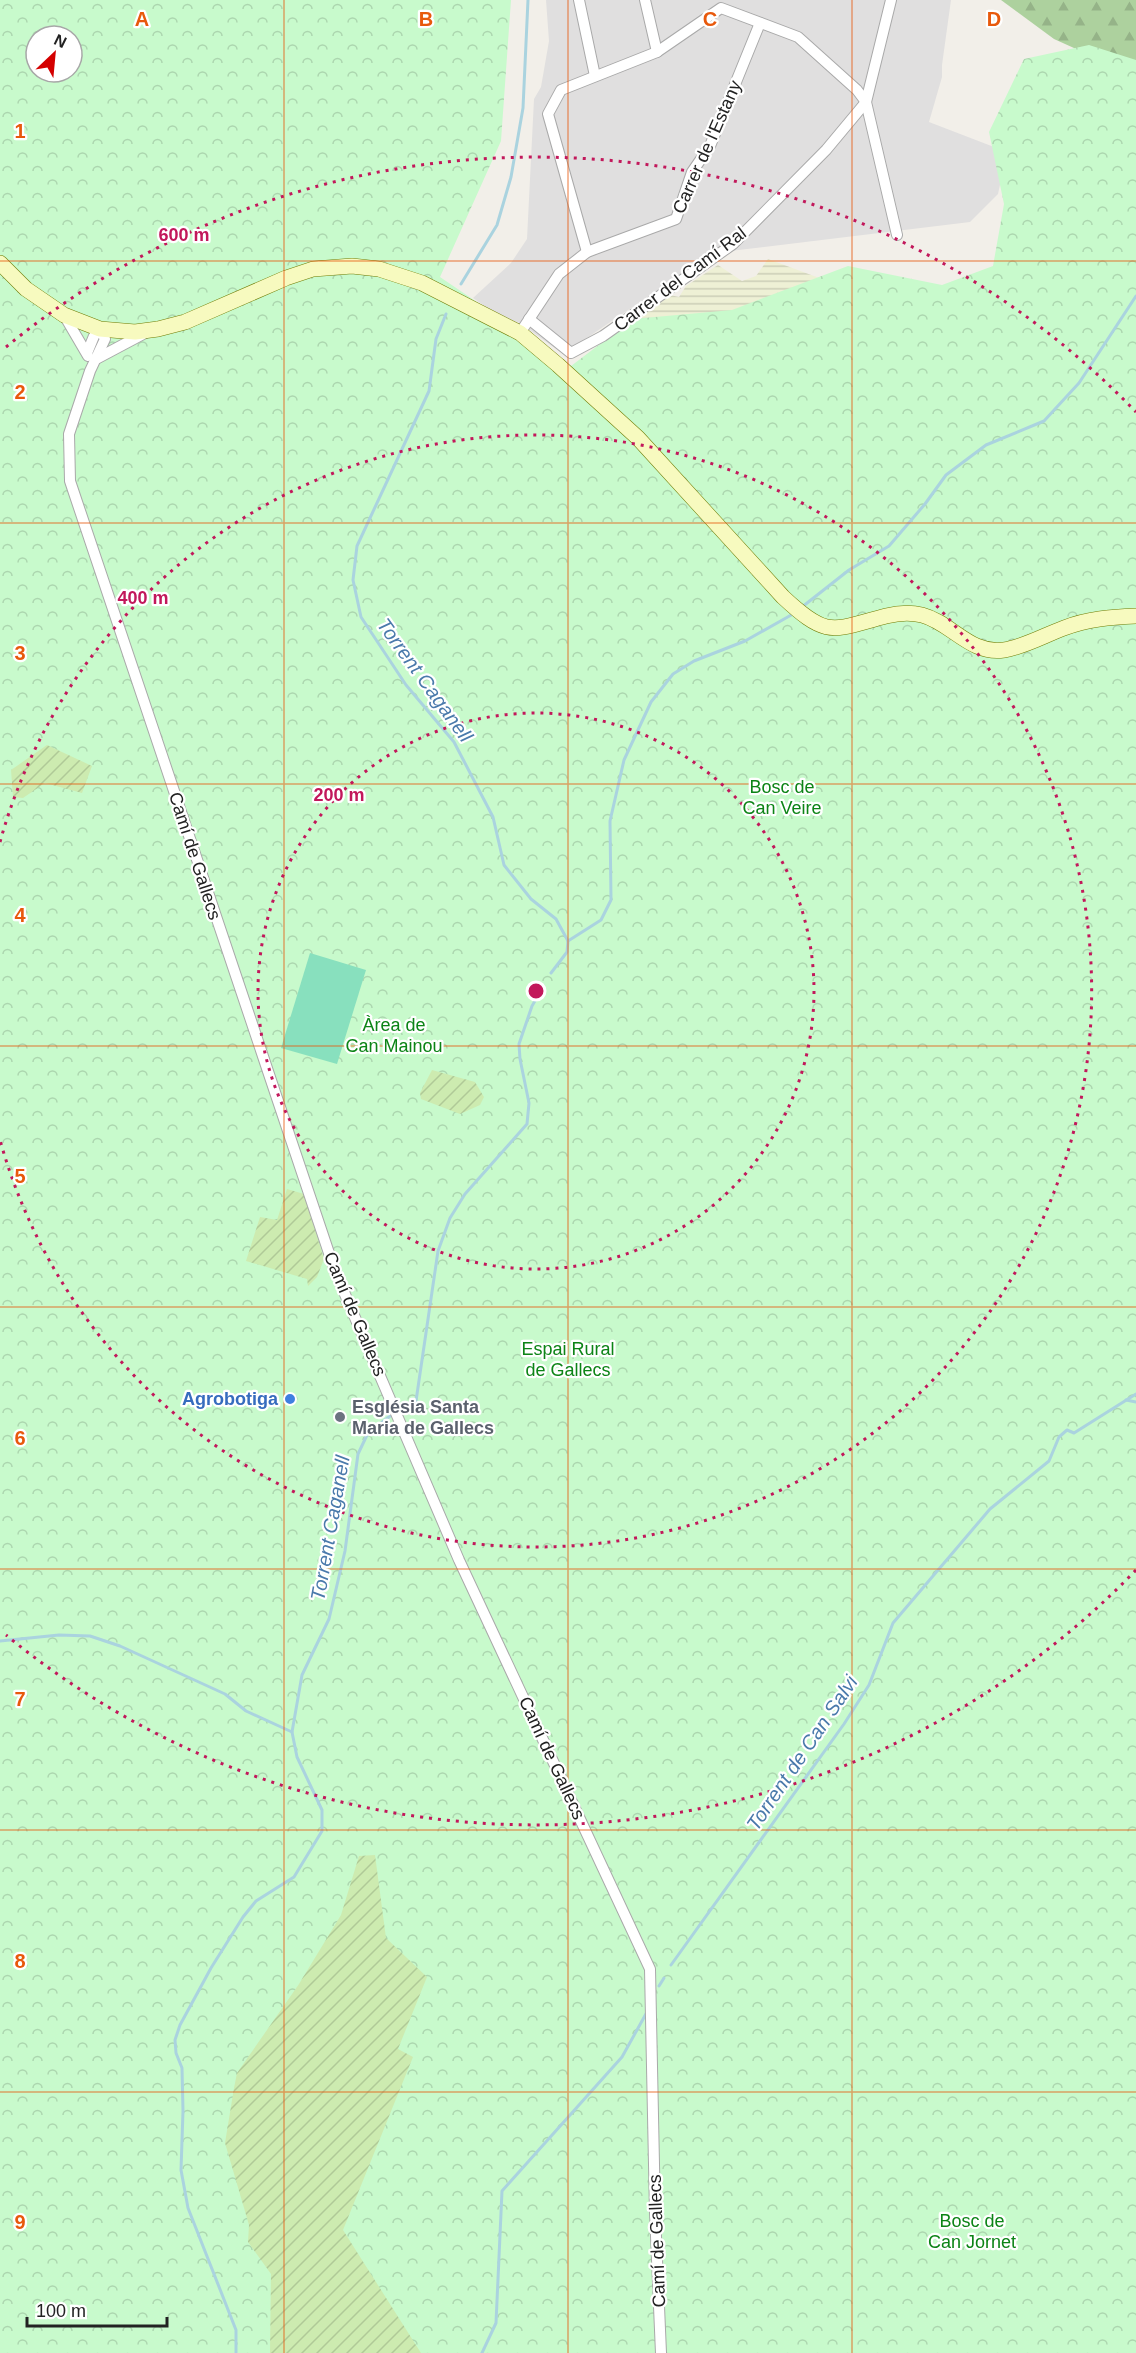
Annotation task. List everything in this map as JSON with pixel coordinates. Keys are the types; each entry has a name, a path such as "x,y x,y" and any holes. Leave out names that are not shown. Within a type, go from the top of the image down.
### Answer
{"main road":[{"path":"0,263 36,297 64,315 100,329 135,332 185,322 286,278 313,269 352,266 379,269 405,276 520,333 638,438 783,597 800,613 820,625 839,629 902,613 922,615 973,645 992,651 1006,650 1093,619 1136,616"}],"street":[{"path":"579,0 595,76"},
{"path":"645,0 657,52"},
{"path":"866,102 891,0"},
{"path":"587,252 548,114 561,90 657,52 721,8 798,37 857,90 866,102 897,235"},
{"name":"Carrer de l'Estany","path":"520,333 559,274 587,252 676,219 692,172 710,146 760,23"},
{"name":"Carrer del Camí Ral","path":"529,319 571,353 603,336 733,244 826,150 866,102"},
{"path":"64,315 93,356"},
{"name":"Camí de Gallecs","path":"100,329 105,339 93,356 69,434 70,481 335,1271 459,1560 650,1970 655,2213 661,2353"},
{"name":"Camí de Gallecs","path":"93,356 148,331"}],"shaded area":[{"path":"546,0 951,0 942,77 929,122 1007,152 998,194 970,222 730,251 674,279 563,354 520,323 498,315 473,298 511,263 527,239 534,99 541,87 549,41"}],"green space":[{"name":"Espai Rural de Gallecs","path":"0,0 511,0 501,141 440,277 571,366 633,319 732,310 848,266 942,285 993,266 1004,204 989,132 1024,59 1089,45 1136,60 1136,2353 0,2353"},
{"path":"1001,0 1136,0 1136,76 1054,39"},
{"path":"768,259 841,286 894,302 628,322 670,295 679,297 686,286 718,265 742,281 756,276"},
{"path":"47,745 92,766 82,793 45,783 23,798 13,797 11,770"},
{"path":"310,953 366,970 337,1064 281,1048"},
{"path":"432,1070 475,1082 484,1097 480,1105 460,1114 421,1099 420,1093"},
{"path":"287,1189 304,1194 324,1259 317,1277 308,1286 307,1279 246,1261 260,1217 277,1220"},
{"path":"375,1855 386,1938 427,1977 398,2049 413,2057 343,2230 421,2353 270,2353 271,2274 248,2242 249,2225 225,2143 237,2073 299,1984 341,1915 359,1856"}],"waterway":[{"name":"Torrent Caganell","path":"461,284 497,225 511,177 523,108 528,0"},
{"path":"802,607 849,570 889,546 946,475 986,445 1044,421 1079,383 1136,296"},
{"name":"Torrent Caganell","path":"446,314 436,339 429,391 357,546 353,580 361,617 406,685 454,742 493,817 504,865 531,899 556,919 568,941 567,952 551,973"},
{"path":"568,941 601,920 611,900 610,821 624,760 651,702 673,674 694,661 745,641 793,614"},
{"name":"Torrent Caganell","path":"398,1409 416,1401 438,1251 450,1218 465,1194 527,1124 529,1103 519,1044 532,1006 542,989"},
{"name":"Torrent de Can Salvi","path":"671,1965 844,1724 869,1685 893,1623 990,1509 1049,1461 1059,1437 1067,1430 1074,1433 1136,1394"},
{"name":"Torrent de Can Salvi","path":"1126,1400 1136,1402"},
{"name":"Torrent Caganell","path":"236,2353 236,2330 188,2208 181,2170 182,2068 176,2053 175,2040 180,2025 211,1968 243,1917 256,1901 294,1877 322,1831 322,1810 297,1757 292,1732 302,1675 329,1619 345,1551 358,1454 368,1433 394,1413"},
{"path":"0,1641 59,1635 90,1636 120,1646 225,1694 246,1711 292,1732"},
{"name":"Torrent de Can Salvi","path":"659,1986 664,1978"},
{"name":"Torrent de Can Salvi","path":"482,2353 496,2323 502,2191 622,2057 647,2012"}],"place":[{"name":"Agrobotiga","path":"290,1399"},
{"name":"Església Santa Maria de Gallecs","path":"340,1417"}],"park label":[{"name":"Bosc de Can Veire","path":"782,797"},
{"name":"Àrea de Can Mainou","path":"394,1035"},
{"name":"Bosc de Can Jornet","path":"972,2231"}]}
